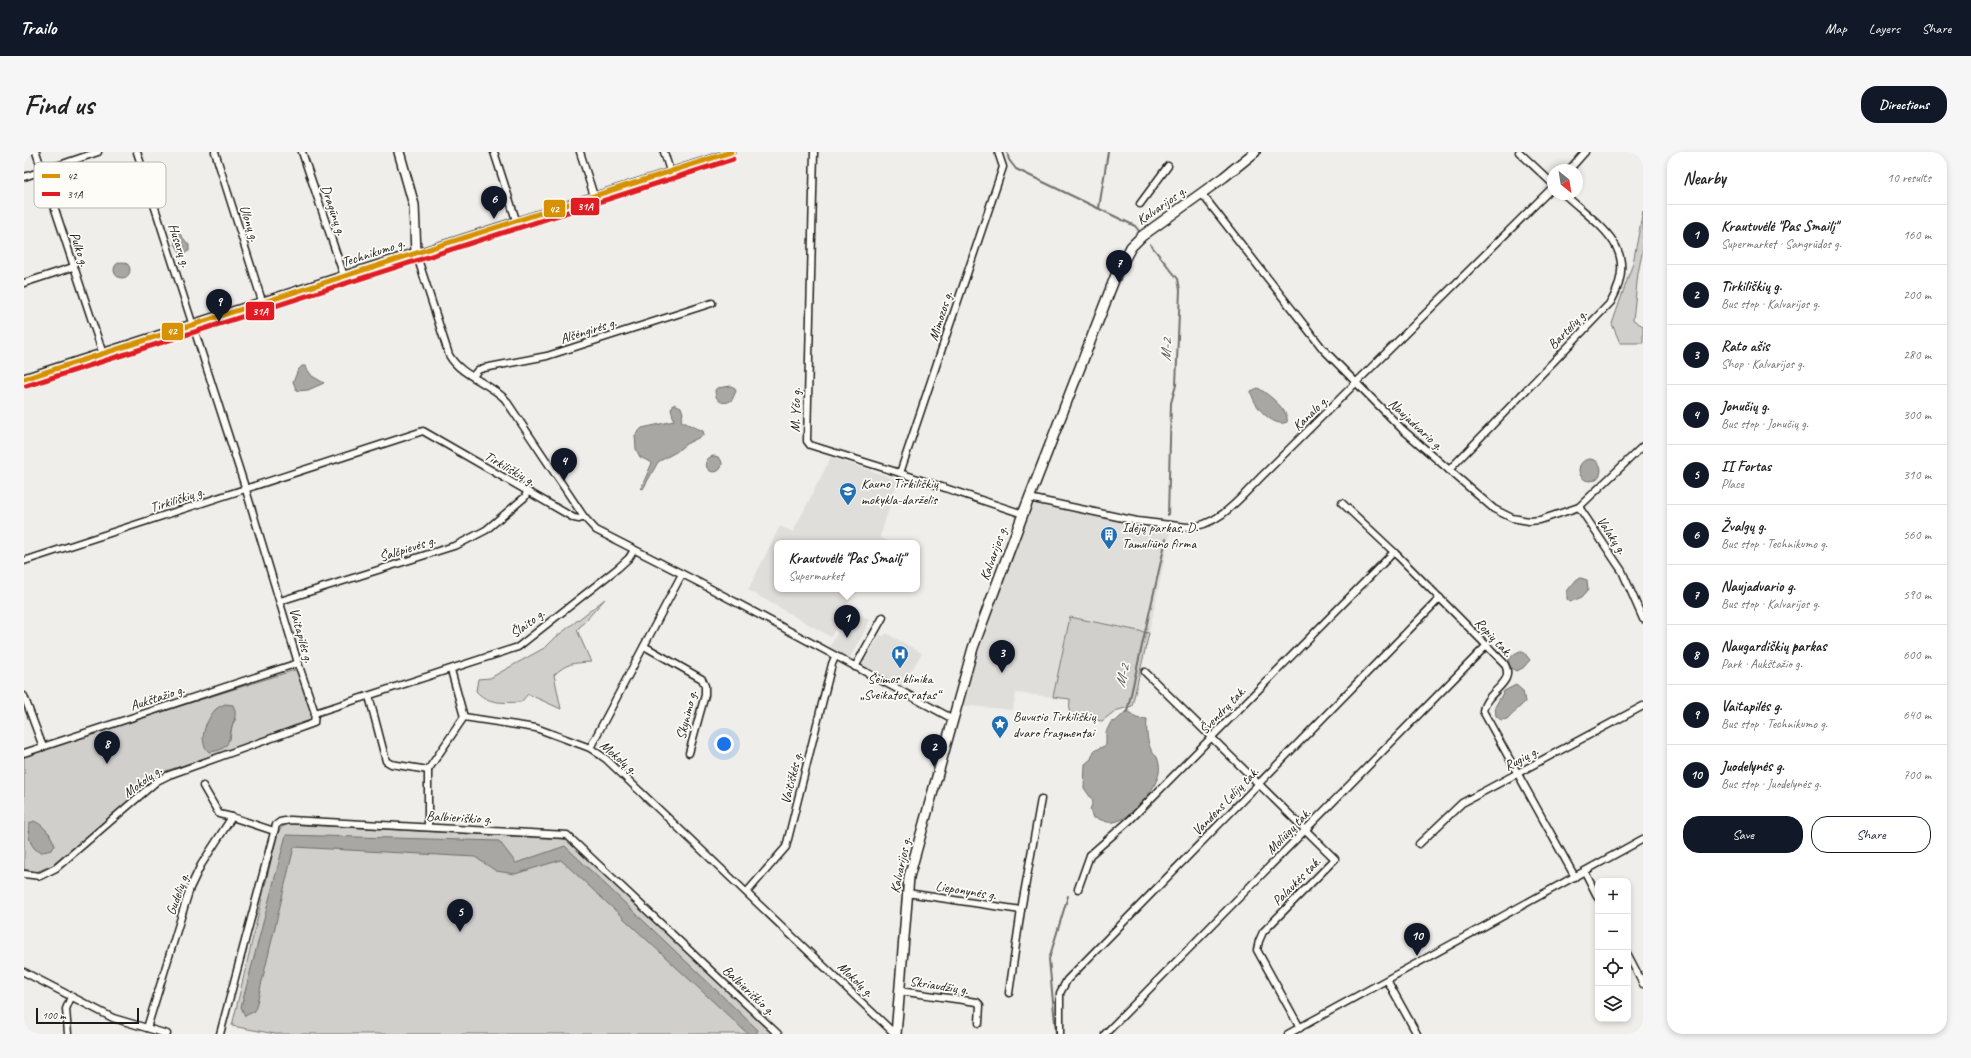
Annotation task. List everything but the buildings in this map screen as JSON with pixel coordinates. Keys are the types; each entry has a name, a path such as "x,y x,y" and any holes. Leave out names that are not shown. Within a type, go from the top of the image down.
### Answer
{"main road":[{"path":"399,152 414,205 416,253"},
{"name":"Kalvarijos g.","path":"896,1034 909,877 953,719 974,648 1022,514 1123,261 1132,247 1146,232 1202,194 1255,152"},
{"name":"Technikumo g.","path":"24,379 262,301 416,253"}],"street":[{"name":"Pulko g.","path":"36,152 39,162"},
{"path":"69,162 98,152"},
{"name":"Husarų g.","path":"137,152 140,162"},
{"name":"Ulonų g.","path":"215,152 262,301"},
{"name":"Dragūnų g.","path":"302,152 344,276"},
{"path":"494,152 516,220"},
{"path":"580,152 594,196"},
{"path":"664,152 670,171"},
{"name":"Technikumo g.","path":"416,253 731,152"},
{"name":"M. Yčo g.","path":"814,152 807,442 810,445 900,473 1022,514"},
{"name":"Mimozos g.","path":"900,473 1003,166 998,152"},
{"path":"1519,152 1547,179"},
{"path":"1574,164 1585,152"},
{"path":"1140,204 1168,166"},
{"path":"24,177 34,174"},
{"name":"Kanalo g.","path":"1029,498 1137,521 1187,527 1206,524 1228,509 1357,384 1547,191"},
{"name":"Naujadvario g.","path":"1202,194 1323,349 1402,429 1494,509 1512,518 1529,521 1540,520 1579,508 1643,446"},
{"name":"Bartelių g.","path":"1448,470 1611,302 1619,287 1621,253 1616,243 1608,233 1571,200"},
{"name":"Pulko g.","path":"54,208 103,354"},
{"name":"Husarų g.","path":"155,208 193,324"},
{"path":"416,253 449,355 456,366 498,392 505,399 584,517 596,530 682,574 953,719"},
{"path":"24,283 73,267"},
{"name":"Alšėngirės g.","path":"472,376 475,372 484,368 547,356 712,303"},
{"name":"Vaitapilės g.","path":"193,324 246,490 298,663 315,713 314,723"},
{"name":"Tirkiliškių g.","path":"24,561 246,490 423,431 574,518 579,519 584,517"},
{"name":"Šalčpievės g.","path":"280,601 457,545 486,530 520,501 527,492"},
{"name":"Ropių tak.","path":"1342,503 1394,552 1487,645 1509,670 1508,678 1485,703 1483,711 1575,877"},
{"name":"Valakų g.","path":"1579,508 1622,571 1635,605 1643,619"},
{"name":"Šlaito g.","path":"369,696 518,647 618,568 629,558 634,550"},
{"name":"Švendrų tak.","path":"1078,889 1090,855 1130,820 1394,552"},
{"path":"590,748 682,574"},
{"name":"Vandens Lelijų tak.","path":"1060,1034 1060,993 1066,980 1440,598"},
{"path":"856,667 883,617"},
{"name":"Moliūgų tak.","path":"1105,1034 1487,645"},
{"name":"Skynimo g.","path":"644,646 702,679 705,686 689,753"},
{"name":"Vaitiškės g.","path":"747,892 786,847 835,657"},
{"name":"Aukštažio g.","path":"24,753 298,663"},
{"path":"428,827 428,770 464,717 451,670"},
{"name":"Palaukės tak.","path":"1144,672 1335,859 1263,932 1258,941 1257,950 1300,1028"},
{"path":"24,696 43,747"},
{"path":"315,713 369,696 386,761 391,764 428,770"},
{"name":"Rugių g.","path":"1419,844 1462,803 1643,706"},
{"name":"Mokolų g.","path":"464,717 536,728 590,748 606,759 896,1034"},
{"name":"Mokolų g.","path":"24,874 40,876 56,868 152,785 168,775 314,723"},
{"path":"203,786 218,814 274,831 220,1034"},
{"path":"1009,993 1021,910 1041,799"},
{"name":"Gudelių g.","path":"147,1028 190,888 205,858 232,817"},
{"name":"Balbieriškio g.","path":"274,831 276,825 280,822 290,820 568,835 778,1034"},
{"path":"1288,1034 1643,839"},
{"path":"1585,872 1595,892"},
{"name":"Lieponynės g.","path":"907,893 1021,910"},
{"path":"1631,961 1643,984"},
{"path":"24,972 113,1018 166,1034"},
{"path":"1388,980 1417,1034"},
{"name":"Skriaudžių g.","path":"900,991 977,1002 980,1005 979,1023"},
{"path":"68,1034 66,1009 71,997"}],"shaded area":[{"path":"1643,211 1643,249 1638,273 1633,320 1643,326 1643,343 1620,343 1612,324 1633,263"},
{"path":"179,233 189,245 189,251 181,254 175,244 174,237"},
{"path":"122,262 128,264 130,270 128,276 122,278 116,276 114,270 116,264"},
{"path":"302,366 305,366 312,376 324,383 308,390 297,391 293,382 298,370"},
{"path":"731,386 735,388 736,391 732,400 726,403 718,400 715,390 717,388"},
{"path":"1258,388 1272,398 1282,408 1287,418 1287,422 1276,422 1264,414 1252,396 1251,391"},
{"path":"674,404 681,407 683,413 681,421 703,431 704,435 686,444 676,452 658,462 643,489 641,488 652,463 640,457 636,449 635,435 642,428 674,421 671,409"},
{"path":"714,456 720,458 722,464 720,470 714,472 708,470 706,464 708,458"},
{"name":"Kauno Tirkiliškių mokykla-darželis","path":"831,457 898,480 880,537 886,540 774,540 774,592 854,592 831,637 748,590 780,526 793,532"},
{"path":"1590,459 1598,462 1601,470 1598,478 1590,481 1582,478 1579,470 1582,462"},
{"path":"1037,503 1154,528 1171,529 1149,633 1070,617 1053,697 1016,693 1013,710 960,705 1030,509"},
{"path":"1581,578 1587,580 1588,590 1582,597 1570,602 1567,599 1567,591 1577,579"},
{"path":"605,599 577,630 591,662 571,664 554,675 561,709 528,694 521,702 496,702 485,698 476,691 478,679 490,678 546,647 556,637"},
{"path":"848,608 870,620 850,658 830,648"},
{"path":"1070,617 1149,633 1132,706 1115,711 1102,721 1069,716 1070,699 1053,697"},
{"path":"886,633 922,653 901,688 862,665 880,635 884,636"},
{"path":"1523,651 1530,660 1523,668 1516,671 1511,668 1508,661 1514,654"},
{"path":"295,670 299,673 313,715 311,720 304,725 163,772 53,865 36,872 24,869 24,755","holes":["211,718 236,719 232,725 230,740 205,726","28,831 46,831 50,834 37,850 31,843"]},
{"path":"1516,685 1523,691 1525,702 1507,719 1501,720 1496,716 1495,707 1504,691"},
{"path":"225,704 233,705 235,713 235,718 228,741 224,747 216,751 209,752 205,748 203,737 206,726 215,710"},
{"path":"1127,710 1136,718 1147,719 1149,745 1158,759 1159,773 1157,780 1148,796 1135,810 1121,820 1108,822 1093,818 1090,810 1093,801 1084,788 1085,764 1091,759 1094,751 1106,745 1106,732 1111,722 1116,721"},
{"path":"34,821 44,828 52,838 55,846 51,850 41,852 37,851 32,845 28,828 29,824"},
{"path":"287,824 566,839 773,1034 275,1034 232,1026 277,835 281,828"},
{"path":"286,835 499,841 516,863 565,846 758,1030 756,1034 748,1034 561,860 515,874 496,871 475,857 294,847 255,1011 245,1016 241,1007"}],"waterway":[{"name":"M-2","path":"1007,152 1009,160 1016,169 1135,226 1139,231"},
{"path":"1099,208 1108,152"},
{"name":"M-2","path":"1150,244 1178,279 1180,290 1176,385 1171,403 1168,515"},
{"name":"M-2","path":"1127,712 1166,539"},
{"path":"1056,1034 1049,959 1068,896"}],"transit line":[{"name":"42","path":"24,379 731,152"},
{"name":"31A","path":"26,386 733,159"}],"place":[{"name":"Žvalgų g.","path":"494,219"},
{"name":"Naujadvario g.","path":"1119,283"},
{"name":"Vaitapilės g.","path":"219,322"},
{"name":"Jonučių g.","path":"564,481"},
{"name":"Kauno Tirkiliškių mokykla-darželis","path":"848,506"},
{"name":"Idėjų parkas, D. Tamuliūno firma","path":"1109,550"},
{"name":"Krautuvėlė \"Pas Smailį\"","path":"847,638"},
{"name":"Šeimos klinika „Sveikatos ratas“","path":"900,669"},
{"name":"Rato ašis","path":"1002,673"},
{"name":"Buvusio Tirkiliškių dvaro fragmentai","path":"1000,739"},
{"name":"Naugardiškių parkas","path":"107,764"},
{"name":"Tirkiliškių g.","path":"934,767"},
{"name":"II Fortas","path":"460,932"},
{"name":"Juodelynės g.","path":"1417,956"}]}
